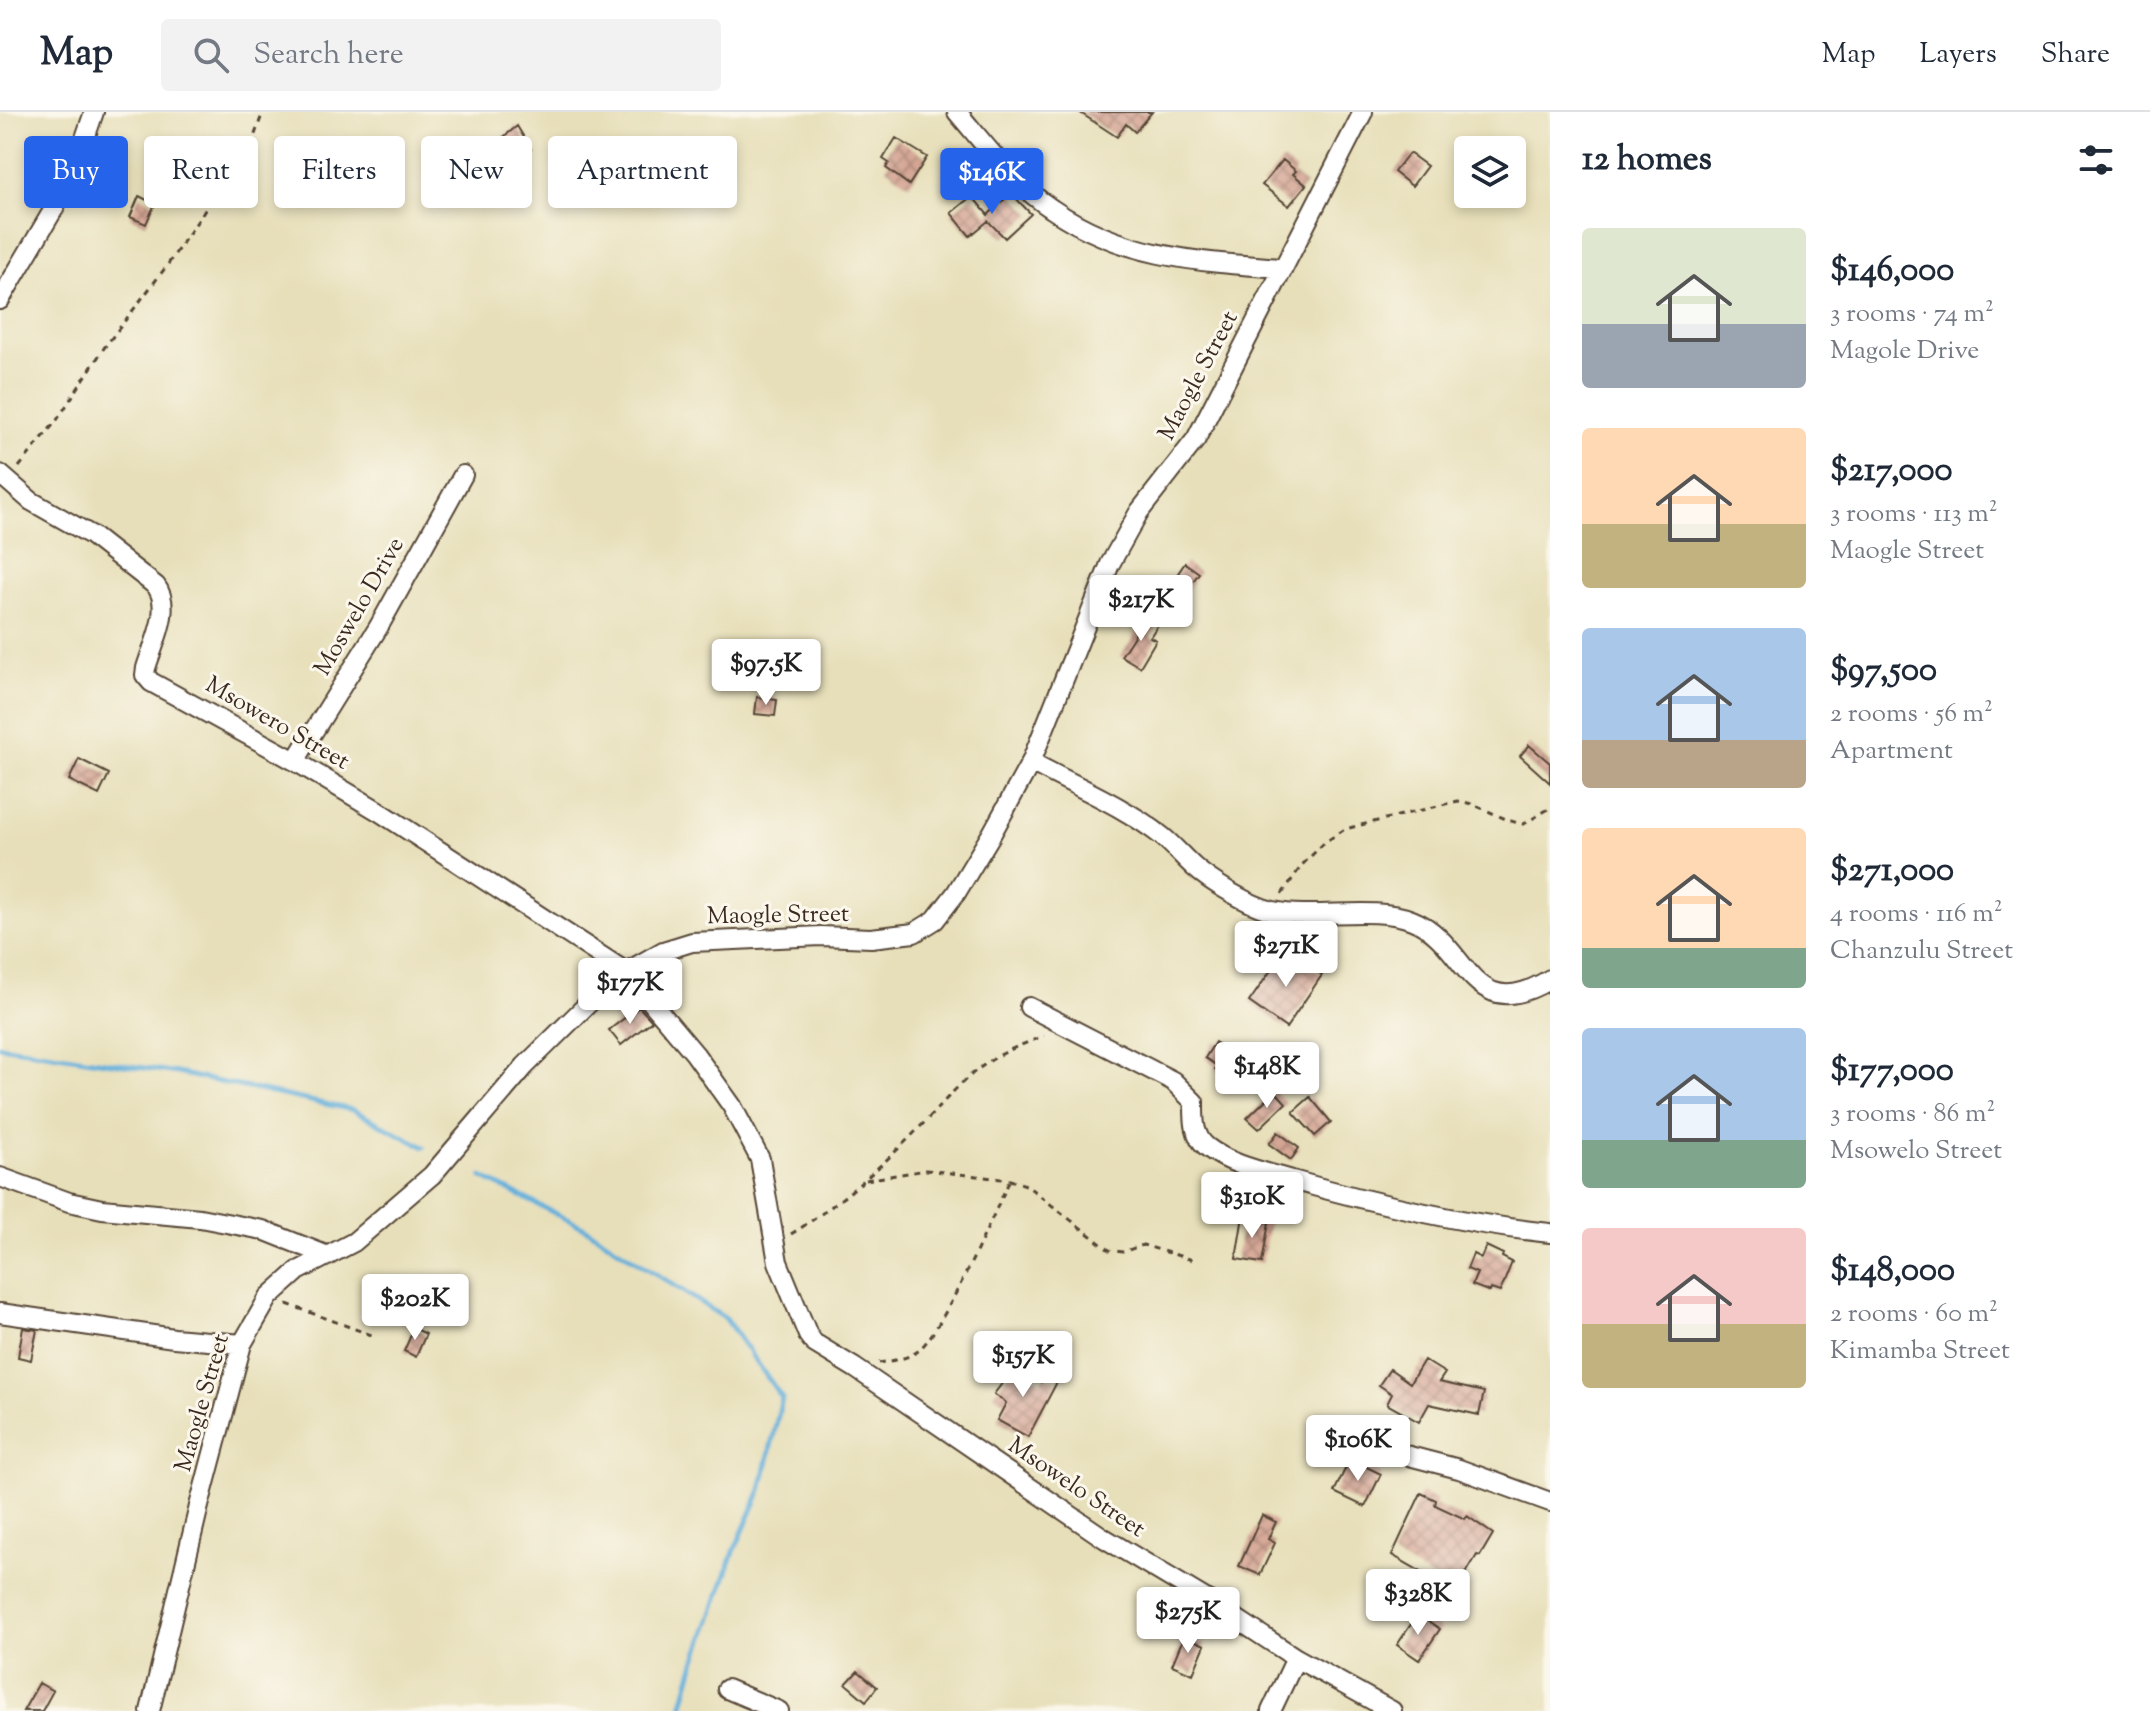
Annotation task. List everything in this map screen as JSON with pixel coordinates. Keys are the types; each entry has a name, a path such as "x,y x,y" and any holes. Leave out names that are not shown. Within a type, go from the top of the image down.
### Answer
{"street":[{"path":"0,300 69,179 94,112"},
{"path":"957,112 1003,166 1026,187 1050,208 1092,233 1129,248 1168,257 1282,268"},
{"name":"Maogle Street","path":"150,1711 242,1344 269,1297 298,1271 354,1242 432,1175 525,1066 599,993 626,972 663,951 692,942 821,936 871,938 914,933 935,920 956,893 1031,762 1110,564 1139,512 1196,439 1363,112"},
{"name":"Moswelo Drive","path":"295,761 378,628 463,475"},
{"name":"Msowero Street","path":"4,478 31,501 91,535 156,586 163,595 163,610 145,675 151,682 295,761 471,870 626,972"},
{"path":"1031,762 1123,811 1164,837 1196,869 1272,911 1374,915 1413,920 1429,931 1482,987 1496,993 1533,990 1550,979"},
{"name":"Msowelo Street","path":"626,972 695,1054 732,1106 760,1159 778,1262 814,1343 1104,1538 1296,1658 1392,1711"},
{"path":"1029,1007 1173,1081 1194,1102 1198,1137 1223,1156 1312,1186 1436,1217 1550,1233"},
{"path":"0,1177 69,1202 102,1209 187,1216 263,1230 328,1256"},
{"path":"0,1313 174,1338 242,1344"},
{"path":"1371,1446 1459,1469 1550,1502"},
{"path":"1271,1711 1296,1658"},
{"path":"727,1689 779,1711"}],"path":[{"path":"4,478 57,420 104,348 166,267 253,140 263,112"},
{"path":"1272,911 1302,865 1324,843 1345,829 1458,801 1473,803 1515,823 1524,824 1550,808"},
{"path":"776,1243 813,1221 862,1181 981,1067 1001,1054 1043,1036 1075,1030"},
{"path":"862,1181 926,1170 1010,1180 1026,1185 1109,1250 1123,1252 1143,1245 1196,1261"},
{"path":"855,1368 917,1353 930,1338 1010,1180"},
{"path":"269,1297 377,1337"}],"building":[{"path":"1079,112 1152,112 1135,132 1126,124 1117,137"},
{"path":"517,126 523,136 505,136"},
{"path":"896,138 927,157 909,185 886,168 889,163 883,159"},
{"path":"1409,153 1427,166 1412,186 1394,172"},
{"path":"1283,160 1306,185 1289,206 1262,185"},
{"path":"1011,193 1031,214 1005,238 988,221 970,236 951,213 972,196 988,215"},
{"path":"139,196 144,198 144,208 153,208 146,224 130,217"},
{"path":"1185,563 1199,573 1186,591 1172,582"},
{"path":"1147,616 1159,623 1150,637 1156,640 1140,667 1121,656"},
{"path":"757,697 777,700 775,716 755,714"},
{"path":"1529,745 1550,763 1550,783 1520,756"},
{"path":"79,759 109,774 99,795 69,780"},
{"path":"1285,950 1322,975 1286,1028 1249,1002"},
{"path":"639,1007 652,1021 621,1045 609,1030"},
{"path":"1215,1042 1227,1049 1224,1053 1246,1066 1235,1082 1205,1058"},
{"path":"1275,1091 1286,1103 1259,1129 1247,1118"},
{"path":"1310,1097 1331,1122 1315,1136 1293,1112"},
{"path":"1278,1132 1299,1148 1291,1160 1269,1144"},
{"path":"1243,1216 1269,1222 1262,1263 1236,1259"},
{"path":"1486,1246 1512,1262 1500,1292 1491,1289 1490,1292 1472,1285 1477,1273 1467,1269 1473,1254 1481,1258"},
{"path":"23,1328 37,1330 31,1360 18,1357"},
{"path":"414,1328 426,1334 416,1357 404,1351"},
{"path":"1424,1360 1445,1373 1439,1382 1484,1392 1479,1415 1429,1404 1419,1422 1387,1404 1392,1394 1379,1385 1390,1369 1410,1383"},
{"path":"1017,1364 1041,1382 1045,1375 1057,1382 1028,1437 997,1420 1006,1403 994,1394"},
{"path":"1350,1459 1381,1474 1365,1507 1334,1492"},
{"path":"1421,1493 1436,1500 1435,1505 1465,1519 1467,1516 1493,1534 1453,1590 1392,1555"},
{"path":"1262,1515 1276,1522 1268,1539 1275,1543 1260,1575 1239,1566"},
{"path":"1418,1614 1440,1629 1419,1660 1397,1645"},
{"path":"1184,1636 1205,1645 1193,1674 1172,1665"},
{"path":"858,1671 877,1687 866,1701 846,1684"},
{"path":"39,1683 53,1691 42,1711 23,1711"}],"waterway":[{"path":"0,1046 177,1073 353,1110 424,1147"},
{"path":"482,1177 585,1228 726,1319 782,1398 761,1490 735,1549 681,1711"}]}
